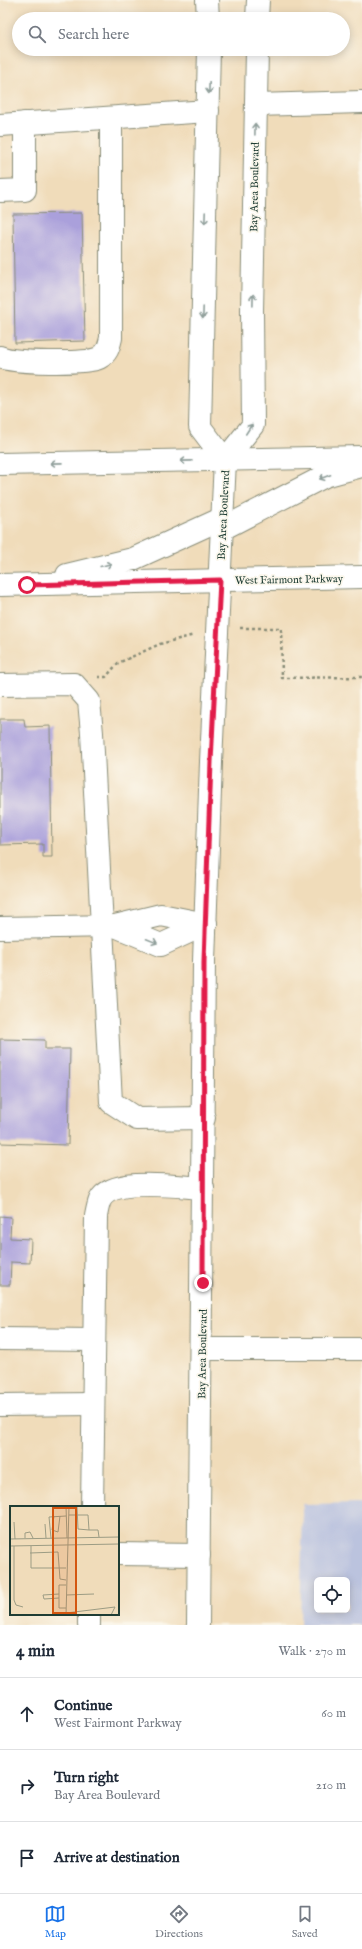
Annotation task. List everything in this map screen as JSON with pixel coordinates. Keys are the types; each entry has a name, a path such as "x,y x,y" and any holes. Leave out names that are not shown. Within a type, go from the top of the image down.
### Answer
{"main road":[{"path":"207,0 208,12"},
{"path":"257,12 258,0"},
{"name":"Bay Area Boulevard","path":"209,56 200,427 225,460"},
{"name":"Bay Area Boulevard","path":"198,1625 206,924 211,762 225,460 253,425 252,311 257,56"},
{"path":"256,105 362,102"},
{"path":"0,125 208,111"},
{"path":"0,357 14,361 81,361 98,358 108,350 111,338 111,118"},
{"path":"0,191 25,190 25,123"},
{"path":"0,464 362,457"},
{"path":"27,585 133,559 222,524 325,476 362,466"},
{"name":"West Fairmont Parkway","path":"0,585 362,577"},
{"path":"0,685 74,684 89,701 109,926 111,1102 137,1119 204,1118"},
{"path":"0,928 109,926 161,915 206,924"},
{"path":"109,926 161,945 206,924"},
{"path":"92,1506 96,1216 100,1200 109,1191 119,1186 132,1185 203,1188"},
{"path":"0,1338 94,1340"},
{"path":"202,1349 362,1349"},
{"path":"0,1404 93,1404"},
{"path":"119,1554 199,1555"},
{"path":"88,1625 89,1615"}],"shaded area":[{"path":"362,1503 362,1625 300,1625 303,1504"}],"building":[{"path":"82,213 85,341 15,343 13,214"},
{"path":"0,719 24,719 25,727 50,726 52,857 43,857 43,844 0,845"},
{"path":"0,1039 45,1040 45,1049 70,1049 68,1145 0,1143"},
{"path":"0,1216 11,1217 10,1238 31,1239 30,1263 11,1262 10,1285 0,1285"}],"route":[{"path":"27,585 220,580 211,762 204,961 203,1283"}]}
